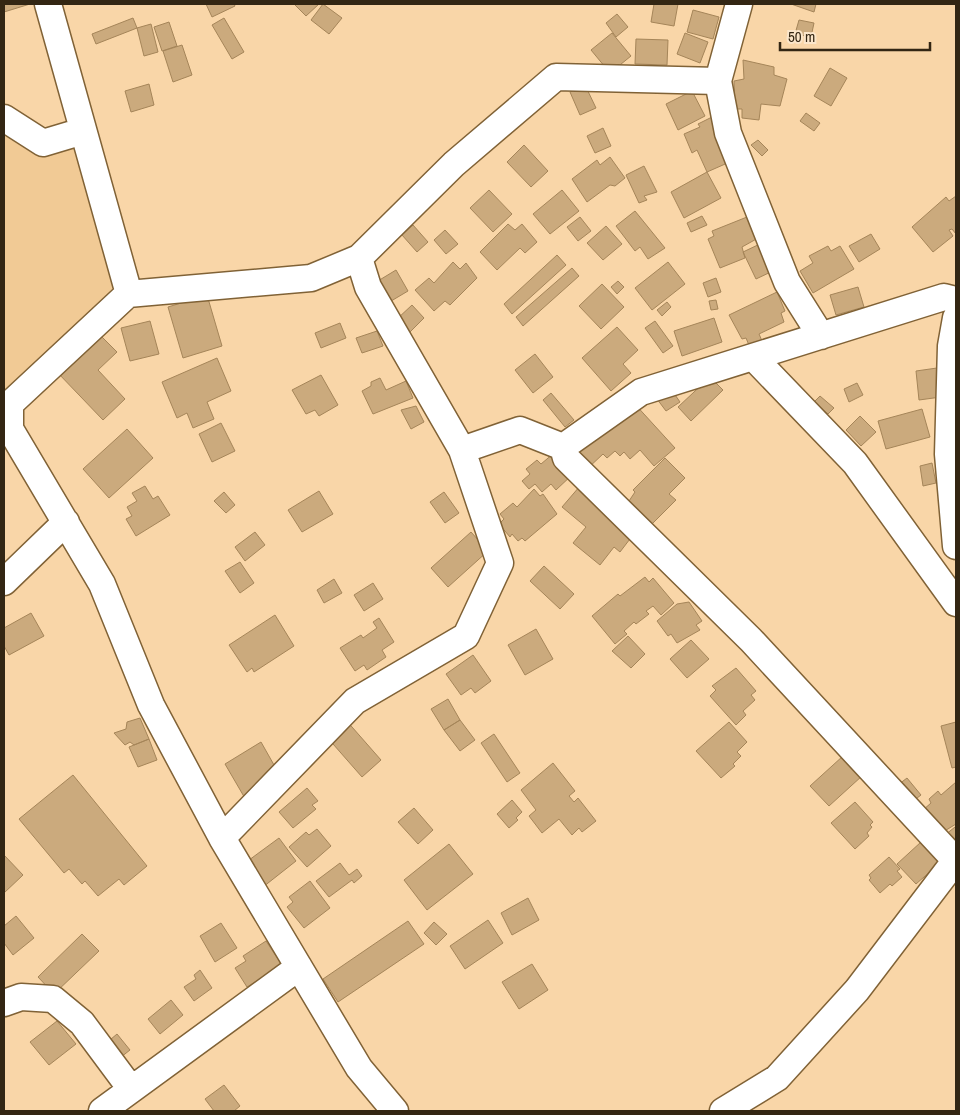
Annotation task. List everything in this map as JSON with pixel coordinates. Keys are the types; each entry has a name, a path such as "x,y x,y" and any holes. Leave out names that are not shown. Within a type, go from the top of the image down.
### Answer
{"street":[{"path":"48,4 129,294"},
{"path":"739,4 718,81 728,133 787,282 821,336"},
{"path":"395,1111 359,1068 222,838 150,705 102,584 66,522 7,431 10,404 129,294 311,278 359,258 454,164 556,78 718,81"},
{"path":"4,118 43,143 83,131"},
{"path":"222,838 355,701 466,636 500,563 462,450 368,286 359,258"},
{"path":"563,447 641,392 944,297 956,300"},
{"path":"956,318 951,346 952,454 956,546"},
{"path":"754,358 854,463 956,603"},
{"path":"462,450 520,430 563,447"},
{"path":"563,447 566,458 751,640 956,861 858,990 777,1078 723,1111"},
{"path":"4,582 66,522"},
{"path":"102,1111 300,967"},
{"path":"4,1003 21,997 53,999 82,1023 131,1089"}],"shaded area":[{"path":"4,128 77,142 120,293 4,396"}],"building":[{"path":"4,4 30,4 4,12"},
{"path":"206,4 234,4 235,6 212,17"},
{"path":"294,4 319,4 306,16"},
{"path":"323,4 342,18 329,34 311,20"},
{"path":"654,4 678,4 674,26 651,22"},
{"path":"791,4 816,4 814,12"},
{"path":"693,10 719,17 713,39 687,32"},
{"path":"617,14 628,27 616,37 606,23"},
{"path":"133,18 137,28 96,44 92,34"},
{"path":"224,18 244,52 232,59 212,25"},
{"path":"799,20 814,23 811,37 795,34"},
{"path":"169,22 177,46 162,51 154,27"},
{"path":"151,24 158,52 144,56 137,28"},
{"path":"612,33 631,56 610,73 591,50"},
{"path":"685,33 708,42 700,63 677,54"},
{"path":"636,39 668,40 667,65 635,64"},
{"path":"182,45 192,75 173,82 163,51"},
{"path":"743,60 774,67 774,75 787,79 780,106 761,104 759,120 742,118 742,109 735,109 734,81 744,79"},
{"path":"830,68 847,78 831,106 814,96"},
{"path":"149,84 154,105 131,112 125,91"},
{"path":"585,85 596,108 580,115 570,92"},
{"path":"692,91 705,116 678,130 666,104"},
{"path":"806,113 820,123 814,131 800,121"},
{"path":"712,117 732,161 707,172 697,150 692,153 684,134 700,127 698,124"},
{"path":"603,128 611,146 595,153 587,136"},
{"path":"758,140 768,150 762,156 751,145"},
{"path":"524,145 548,171 531,187 507,162"},
{"path":"610,157 625,178 615,186 610,185 587,202 572,179 597,160 600,165"},
{"path":"644,166 657,192 644,196 647,200 639,203 626,175"},
{"path":"707,172 721,198 684,218 671,192"},
{"path":"489,190 512,214 493,232 470,208"},
{"path":"562,190 579,211 550,234 533,214"},
{"path":"956,196 956,234 952,229 949,230 953,236 933,252 912,227 946,197 949,201"},
{"path":"635,211 665,248 648,259 640,247 635,251 616,226"},
{"path":"752,215 760,237 742,247 745,258 720,268 708,239 714,236 712,231"},
{"path":"702,216 707,225 691,232 687,223"},
{"path":"580,217 591,231 578,241 567,227"},
{"path":"508,224 515,230 522,224 537,242 525,253 520,248 497,270 480,252"},
{"path":"413,225 428,242 417,252 402,235"},
{"path":"606,226 622,244 603,260 587,243"},
{"path":"445,230 458,244 446,254 434,240"},
{"path":"871,234 880,249 859,262 849,246"},
{"path":"762,243 775,270 756,279 743,252"},
{"path":"828,246 831,251 840,246 854,269 813,293 800,271 813,263 809,256"},
{"path":"557,255 566,265 512,314 504,304"},
{"path":"453,262 460,269 466,263 477,278 450,305 445,301 434,311 415,290 429,278 434,283"},
{"path":"668,262 685,284 652,310 635,288"},
{"path":"572,268 579,276 523,326 516,317"},
{"path":"396,270 408,291 381,307 368,287"},
{"path":"716,278 721,292 708,297 703,283"},
{"path":"618,281 624,287 617,294 611,287"},
{"path":"602,284 624,307 601,329 579,306"},
{"path":"858,287 864,307 836,315 830,295"},
{"path":"777,292 785,311 781,313 784,322 759,334 763,343 751,350 746,338 742,339 729,315"},
{"path":"207,295 222,346 183,358 168,307"},
{"path":"716,300 718,309 711,310 709,301"},
{"path":"667,302 671,307 662,316 657,310"},
{"path":"412,305 424,318 410,332 397,319"},
{"path":"714,318 722,342 682,356 674,331"},
{"path":"150,321 159,354 130,361 121,328"},
{"path":"655,321 673,346 663,353 645,328"},
{"path":"340,323 346,338 321,348 315,333"},
{"path":"617,327 638,350 623,364 631,373 611,391 582,358"},
{"path":"377,331 383,346 362,353 356,338"},
{"path":"98,333 117,352 98,370 125,399 103,420 57,372"},
{"path":"535,354 553,377 533,393 515,370"},
{"path":"217,358 231,391 207,402 214,419 193,428 187,413 177,418 162,382"},
{"path":"937,368 941,397 919,400 916,371"},
{"path":"321,375 338,405 319,416 315,410 306,414 292,390"},
{"path":"710,377 723,390 691,421 678,407"},
{"path":"380,378 386,390 406,381 413,398 373,414 362,391 371,386 371,382"},
{"path":"857,383 863,395 849,402 844,389"},
{"path":"671,389 680,402 666,411 657,399"},
{"path":"551,393 574,420 565,427 543,400"},
{"path":"820,396 834,408 828,414 814,402"},
{"path":"633,402 675,448 654,466 640,450 630,459 624,452 620,456 615,451 607,458 603,454 587,469 574,455"},
{"path":"416,406 424,422 411,429 401,410"},
{"path":"922,409 930,437 886,449 878,421"},
{"path":"860,416 876,432 861,446 846,430"},
{"path":"221,423 235,451 212,462 199,434"},
{"path":"127,429 153,458 109,498 83,469"},
{"path":"554,453 573,474 556,490 551,484 542,492 535,484 529,489 522,481 530,474 526,469 537,460 541,464"},
{"path":"665,458 685,478 669,494 676,500 649,527 627,504 635,492 633,490"},
{"path":"932,463 936,483 923,486 920,466"},
{"path":"145,486 153,499 158,496 170,515 136,536 126,519 132,516 127,507 137,501 132,493"},
{"path":"580,486 633,535 620,552 614,547 600,565 573,543 586,527 562,507"},
{"path":"534,489 540,496 543,494 557,514 525,541 522,538 518,541 512,534 510,537 499,524 504,519 500,514 513,503 517,507"},
{"path":"319,491 333,514 302,532 288,510"},
{"path":"224,492 235,505 226,513 214,501"},
{"path":"444,492 459,513 445,523 430,502"},
{"path":"255,532 265,545 245,561 235,547"},
{"path":"471,532 488,551 448,587 431,568"},
{"path":"240,562 254,583 240,593 225,571"},
{"path":"544,566 574,594 560,609 530,581"},
{"path":"645,577 649,582 653,578 674,603 661,615 653,606 646,611 649,614 636,624 634,622 624,631 627,634 615,644 592,616 618,594 620,596"},
{"path":"334,579 342,593 324,603 317,590"},
{"path":"373,583 383,599 364,611 354,595"},
{"path":"689,602 702,621 696,625 700,630 677,643 671,634 668,636 657,621 677,604"},
{"path":"31,613 44,636 9,655 4,646 4,628"},
{"path":"275,615 294,646 254,672 252,668 247,672 229,645"},
{"path":"379,618 394,642 382,650 386,657 367,670 364,665 355,671 340,648 361,635 363,638 377,628 373,622"},
{"path":"536,629 553,659 525,675 508,645"},
{"path":"628,636 645,654 631,668 612,651"},
{"path":"691,640 709,659 687,678 670,659"},
{"path":"473,655 491,681 475,693 471,688 461,695 446,674"},
{"path":"736,668 756,691 751,695 755,700 743,711 746,715 736,725 710,696 716,690 712,686"},
{"path":"448,699 460,720 444,730 431,709"},
{"path":"140,718 149,739 134,745 130,742 125,745 114,733 126,729 127,722"},
{"path":"345,719 381,760 362,777 326,736"},
{"path":"460,720 475,740 460,751 444,730"},
{"path":"729,722 747,742 737,752 741,756 733,764 735,766 721,778 696,751"},
{"path":"956,722 956,767 952,768 941,726"},
{"path":"494,734 520,773 507,782 481,743"},
{"path":"149,739 157,760 138,767 129,747"},
{"path":"261,742 278,772 253,787 257,793 246,800 225,764"},
{"path":"843,756 862,776 829,806 810,786"},
{"path":"553,763 575,791 569,796 574,802 578,798 596,821 582,832 579,828 572,835 559,819 542,833 529,816 536,810 521,790"},
{"path":"73,775 147,866 124,885 119,879 98,896 85,881 82,884 69,869 64,873 19,819"},
{"path":"907,778 921,795 908,805 894,788"},
{"path":"956,782 956,824 943,832 923,810 931,803 929,799 938,791 941,795"},
{"path":"307,788 318,801 312,805 316,809 293,828 279,812"},
{"path":"512,800 522,812 516,818 518,820 509,828 497,814"},
{"path":"855,802 873,822 870,825 872,827 867,833 869,836 855,849 831,823"},
{"path":"414,808 433,830 418,844 398,822"},
{"path":"956,828 956,842 945,835"},
{"path":"317,829 331,846 307,867 289,847 306,832 309,835"},
{"path":"279,838 296,861 263,887 245,863"},
{"path":"921,842 940,863 916,884 897,864"},
{"path":"449,844 473,874 427,910 404,880"},
{"path":"4,855 23,875 4,893"},
{"path":"889,857 900,869 897,871 902,877 880,893 869,880 871,878 869,875"},
{"path":"340,863 349,875 357,869 362,876 354,883 352,880 329,897 316,881"},
{"path":"310,881 330,908 304,928 287,907 293,902 289,897"},
{"path":"528,898 539,920 512,935 501,913"},
{"path":"16,916 34,938 13,955 4,943 4,926"},
{"path":"488,920 503,943 465,969 450,946"},
{"path":"408,921 424,944 338,1002 323,979"},
{"path":"434,922 447,934 436,945 424,933"},
{"path":"221,923 237,948 215,962 200,936"},
{"path":"82,934 99,951 54,994 38,977"},
{"path":"266,941 282,965 247,987 235,968 246,961 243,956"},
{"path":"532,964 548,990 519,1009 502,982"},
{"path":"200,970 212,988 194,1001 184,987 196,979 194,975"},
{"path":"171,1000 183,1015 160,1034 148,1019"},
{"path":"57,1021 76,1044 49,1065 30,1042"},
{"path":"117,1034 130,1050 116,1061 104,1045"},
{"path":"224,1085 240,1106 234,1111 214,1111 205,1099"}]}
